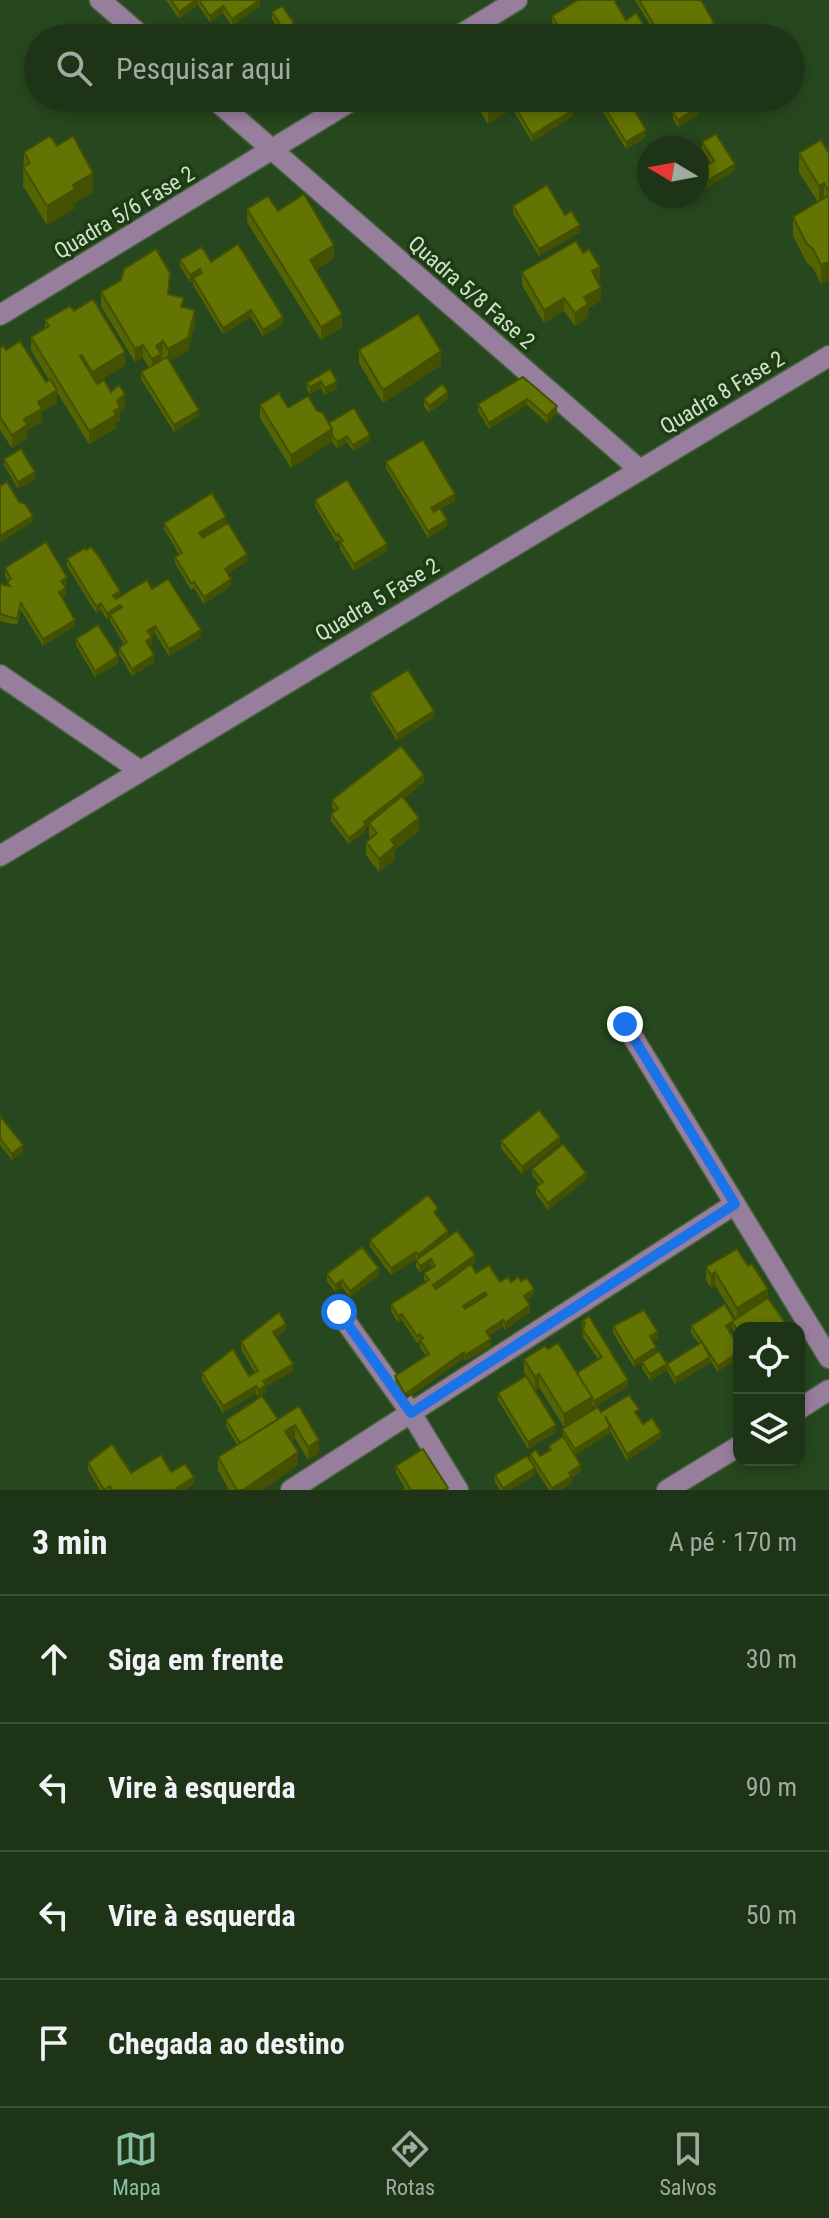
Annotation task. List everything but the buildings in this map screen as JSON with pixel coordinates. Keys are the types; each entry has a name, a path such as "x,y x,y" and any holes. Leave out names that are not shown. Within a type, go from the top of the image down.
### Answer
{"street":[{"path":"100,0 128,24"},
{"path":"478,24 517,0"},
{"name":"Quadra 5/8 Fase 2","path":"229,112 640,470"},
{"name":"Quadra 5/6 Fase 2","path":"0,315 333,112"},
{"name":"Quadra 8 Fase 2","path":"640,470 829,356"},
{"name":"Quadra 5 Fase 2","path":"0,856 640,470"},
{"path":"0,675 139,770"},
{"path":"625,1024 829,1358"},
{"path":"291,1490 735,1204"},
{"path":"339,1312 411,1413 458,1490"},
{"path":"805,1405 829,1390"},
{"path":"667,1490 733,1450"}],"route":[{"path":"339,1312 411,1413 735,1204 625,1024"}]}
